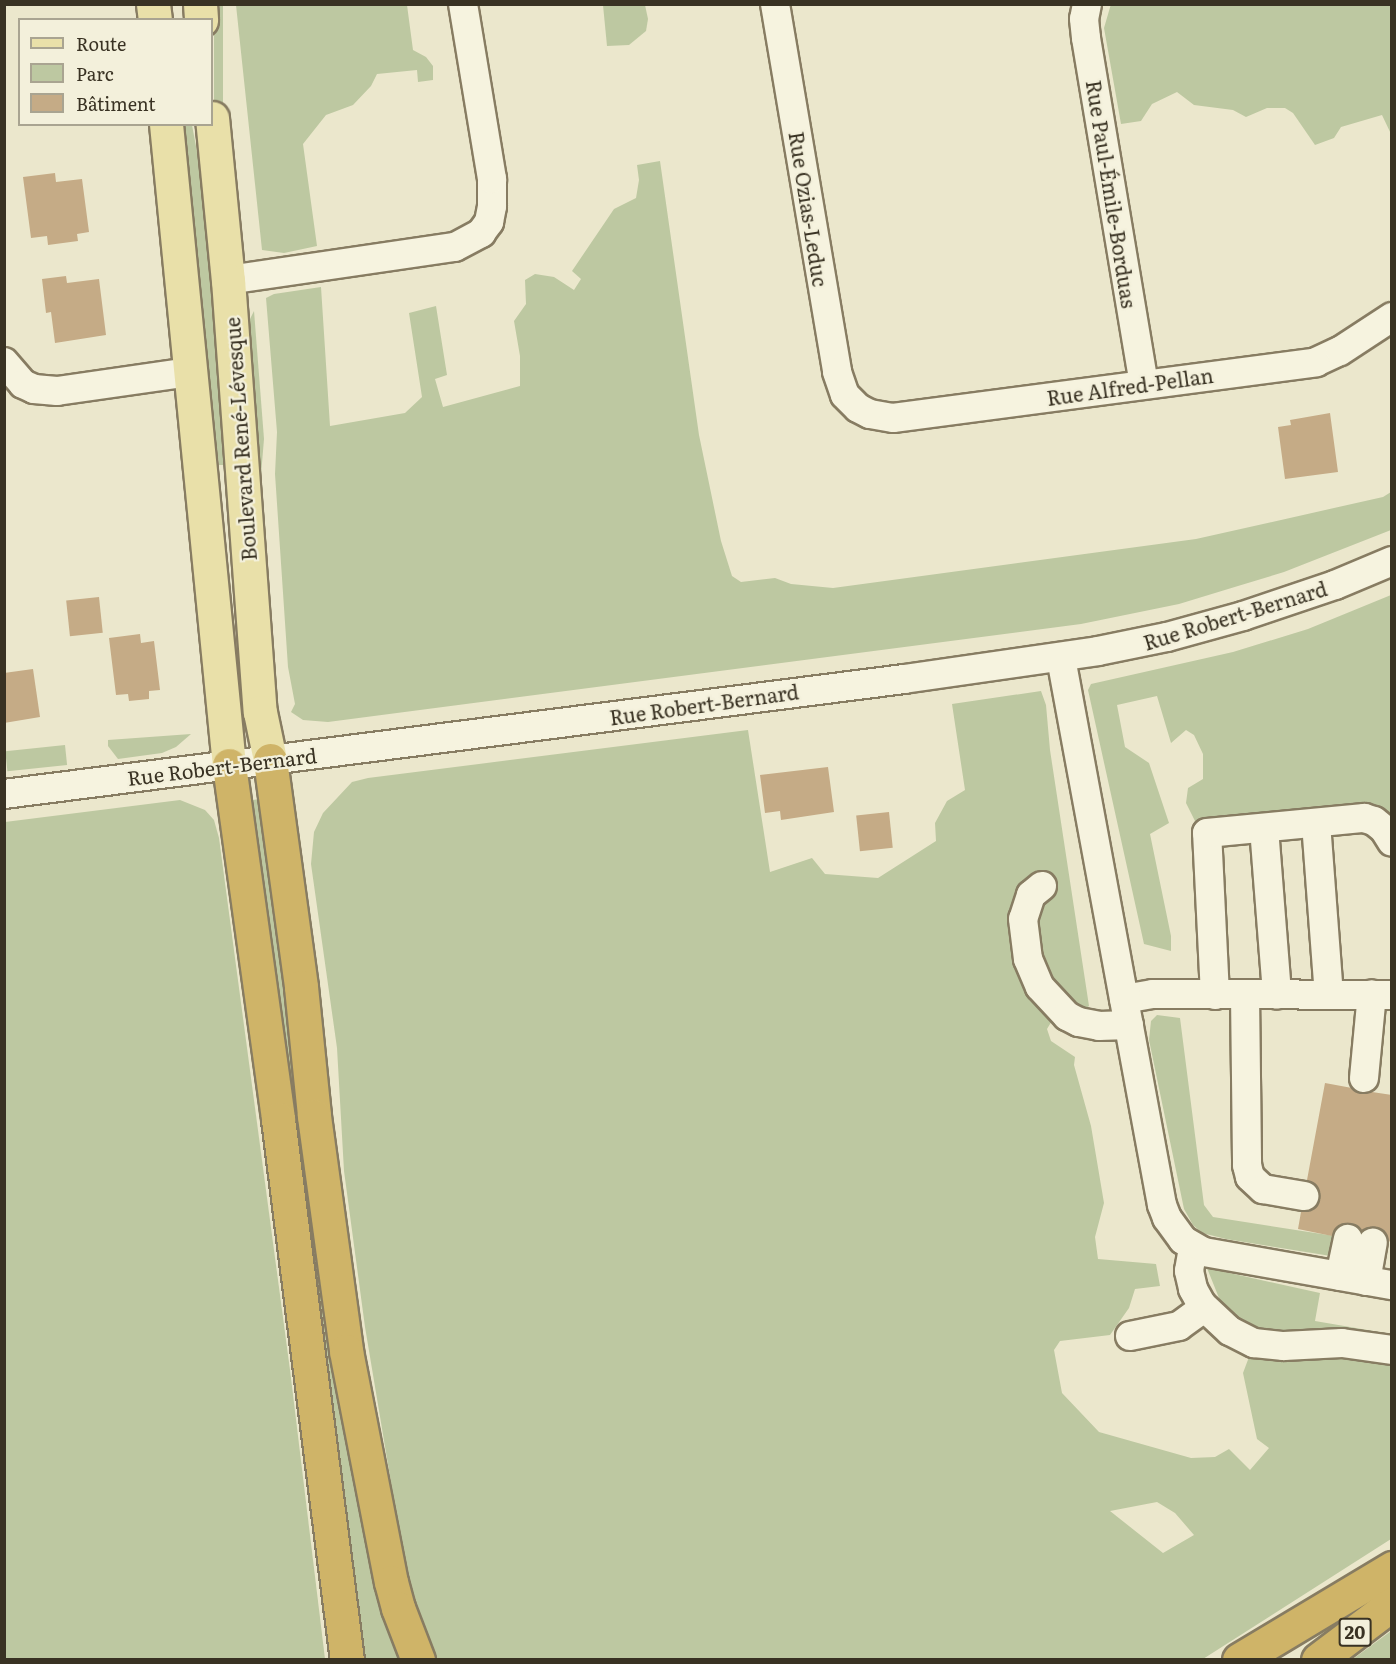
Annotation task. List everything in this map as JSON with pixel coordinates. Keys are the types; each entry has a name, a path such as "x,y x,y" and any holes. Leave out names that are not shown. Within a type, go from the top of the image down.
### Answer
{"highway":[{"path":"270,760 298,963 314,1116 346,1351 391,1582 398,1608 418,1659"},
{"path":"229,765 283,1153 347,1659"},
{"path":"1239,1659 1392,1568"},
{"name":"20","path":"1318,1659 1392,1604"}],"main road":[{"name":"Boulevard René-Lévesque","path":"166,126 229,765"},
{"name":"Boulevard René-Lévesque","path":"213,126 228,280 260,712 270,760"}],"street":[{"path":"228,280 454,247 481,233 489,222 492,206 492,179 463,4"},
{"name":"Rue Ozias-Leduc","path":"775,4 837,372 845,395 858,408"},
{"name":"Rue Paul-Émile-Borduas","path":"1088,4 1084,19 1086,38 1144,383"},
{"name":"Rue Alfred-Pellan","path":"858,408 870,414 893,418 1316,362 1340,351 1392,317"},
{"path":"4,362 23,384 34,389 57,391 189,372"},
{"name":"Rue Robert-Bernard","path":"4,794 1061,657 1135,645 1243,616 1335,585 1392,561"},
{"path":"1061,657 1162,1204 1174,1230 1193,1248 1366,1281 1360,1241"},
{"path":"1215,995 1208,833 1364,818 1374,821 1384,829 1392,842"},
{"path":"1316,823 1329,994"},
{"path":"1264,828 1277,994"},
{"path":"1042,886 1031,895 1023,919 1028,959 1040,987 1067,1016 1079,1022 1099,1026 1153,994 1329,994 1385,991 1364,1078"},
{"path":"1245,995 1247,1165 1250,1177 1263,1189 1304,1196"},
{"path":"1193,1248 1189,1271 1193,1289 1202,1305 1230,1331 1254,1343 1284,1346 1342,1343 1392,1350"},
{"path":"1130,1336 1179,1326 1198,1312 1202,1305"}],"green space":[{"path":"1111,4 1391,5 1391,134 1382,115 1341,127 1334,138 1315,145 1293,113 1285,108 1267,108 1246,117 1233,110 1194,105 1177,92 1152,104 1141,121 1121,124 1104,28"},
{"path":"214,5 223,5 223,226 214,226"},
{"path":"236,5 407,5 413,50 426,57 433,66 433,80 418,82 417,70 377,74 371,86 353,105 326,115 303,144 317,246 284,253 262,250"},
{"path":"603,5 645,5 648,19 646,31 629,45 607,46"},
{"path":"181,126 192,126 201,173 225,465 219,465 203,362"},
{"path":"660,161 699,435 721,541 732,576 741,582 775,578 791,584 833,588 1196,539 1383,497 1391,492 1391,530 1284,572 1179,604 1081,624 328,722 303,720 291,712 295,704 288,667 275,474 277,432 266,298 274,294 321,287 330,426 405,413 422,397 409,313 436,306 447,375 435,379 443,407 520,386 520,356 514,321 526,304 525,280 535,274 554,277 574,290 581,279 572,271 614,209 636,198 639,180 637,165"},
{"path":"254,311 264,439 261,475 257,477 248,340 249,321"},
{"path":"1391,595 1391,825 1361,809 1261,812 1195,821 1186,803 1188,788 1203,779 1203,754 1194,735 1186,730 1171,743 1157,696 1117,705 1125,747 1149,763 1169,823 1150,834 1171,936 1171,951 1144,944 1088,690 1091,684 1233,652 1308,629"},
{"path":"1041,691 1046,705 1050,750 1089,1006 1080,1013 1053,1019 1047,1029 1051,1041 1075,1057 1074,1065 1091,1126 1104,1203 1095,1237 1098,1259 1156,1264 1160,1286 1135,1289 1129,1308 1110,1335 1060,1341 1054,1350 1062,1393 1099,1432 1191,1458 1215,1457 1229,1449 1250,1470 1269,1448 1257,1439 1243,1373 1249,1357 1282,1351 1221,1303 1207,1268 1320,1293 1315,1321 1391,1334 1391,1539 1203,1659 437,1659 428,1640 407,1578 365,1327 344,1171 337,1048 311,864 314,832 323,813 352,782 368,778 748,730 770,872 812,858 825,874 878,878 936,841 935,823 947,801 965,790 952,704","holes":["1157,1502 1175,1513 1194,1535 1163,1553 1110,1511"]},
{"path":"191,734 176,747 162,753 118,759 108,746 108,740"},
{"path":"65,745 67,765 7,771 5,751"},
{"path":"260,799 403,1659 358,1659 256,857 253,800"},
{"path":"180,800 205,810 214,820 219,838 290,1370 325,1659 5,1659 5,822"},
{"path":"1157,1015 1180,1018 1204,1205 1213,1217 1341,1237 1337,1257 1226,1239 1202,1233 1193,1225 1184,1209 1149,1040 1151,1021"},
{"path":"1391,1631 1391,1659 1353,1659"}],"building":[{"path":"55,173 56,182 82,179 89,232 77,234 78,241 48,245 47,236 31,238 23,177"},
{"path":"66,276 67,283 99,279 106,335 55,343 51,312 46,313 42,279"},
{"path":"1330,413 1338,472 1285,479 1278,427 1291,425 1290,420"},
{"path":"99,597 103,633 70,636 66,600"},
{"path":"140,634 141,643 154,641 160,690 149,691 149,699 129,701 128,694 116,695 109,638"},
{"path":"33,669 40,717 4,723 4,673"},
{"path":"828,767 834,812 781,820 780,811 765,813 760,775"},
{"path":"889,812 893,848 860,851 856,815"},
{"path":"1325,1083 1352,1088 1362,1094 1372,1092 1392,1095 1392,1246 1384,1231 1375,1227 1362,1231 1352,1223 1344,1223 1336,1228 1332,1236 1298,1229 1301,1212 1310,1211 1320,1199 1319,1190 1307,1180"}]}
